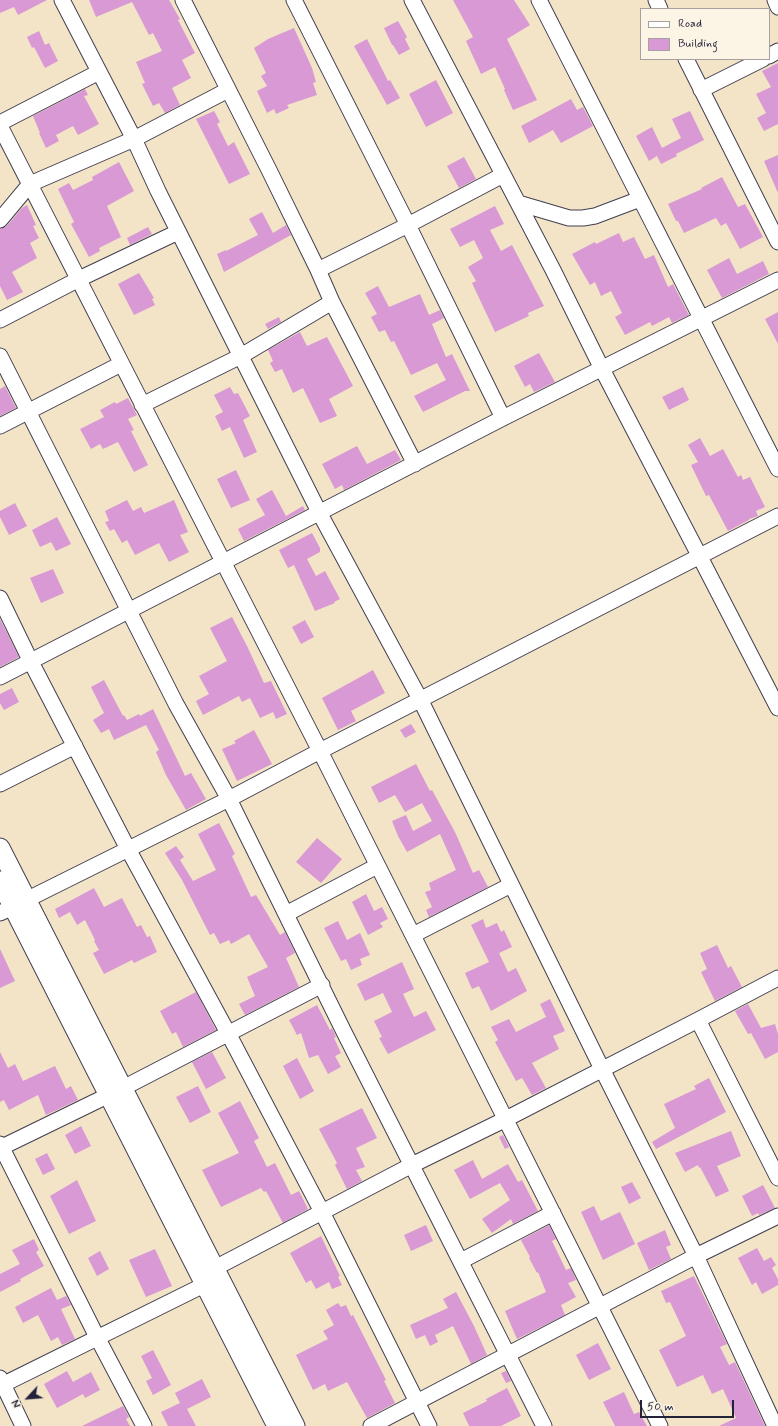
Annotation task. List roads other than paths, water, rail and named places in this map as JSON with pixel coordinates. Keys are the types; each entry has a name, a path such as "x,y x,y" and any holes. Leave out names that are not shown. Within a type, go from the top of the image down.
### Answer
{"street":[{"path":"62,0 134,139 178,232 319,512 420,699 602,1070 696,1256 775,1426"},
{"path":"183,0 318,270 332,302 415,464"},
{"path":"294,0 408,225 503,418"},
{"path":"412,0 778,708"},
{"path":"539,0 778,469"},
{"path":"775,0 778,6"},
{"path":"686,60 778,242"},
{"path":"701,90 760,60"},
{"path":"99,72 0,125 320,751 660,1426"},
{"path":"0,220 30,184 134,139 228,90"},
{"path":"318,270 503,176"},
{"path":"518,203 570,218 583,218 595,216 640,199"},
{"path":"0,320 79,279 178,232"},
{"path":"0,678 319,512 778,280"},
{"path":"142,405 241,356 332,302"},
{"path":"0,356 176,704 229,799 344,1032 544,1426"},
{"path":"0,426 121,364"},
{"path":"13,906 229,799 420,699 778,516"},
{"path":"0,598 31,662 128,849 228,1033 322,1212 429,1426"},
{"path":"0,784 75,746"},
{"path":"0,848 13,906"},
{"path":"286,914 377,866"},
{"path":"0,881 215,1268 295,1426"},
{"path":"413,935 511,885"},
{"path":"215,1268 412,1165 602,1070 778,978"},
{"path":"144,1426 97,1337 1,1146 116,1091 322,986"},
{"path":"698,1020 778,1178"},
{"path":"116,1091 206,1284 277,1426"},
{"path":"461,1261 553,1213"},
{"path":"371,1426 599,1306 778,1216"},
{"path":"23,1426 1,1383 206,1284"}]}
